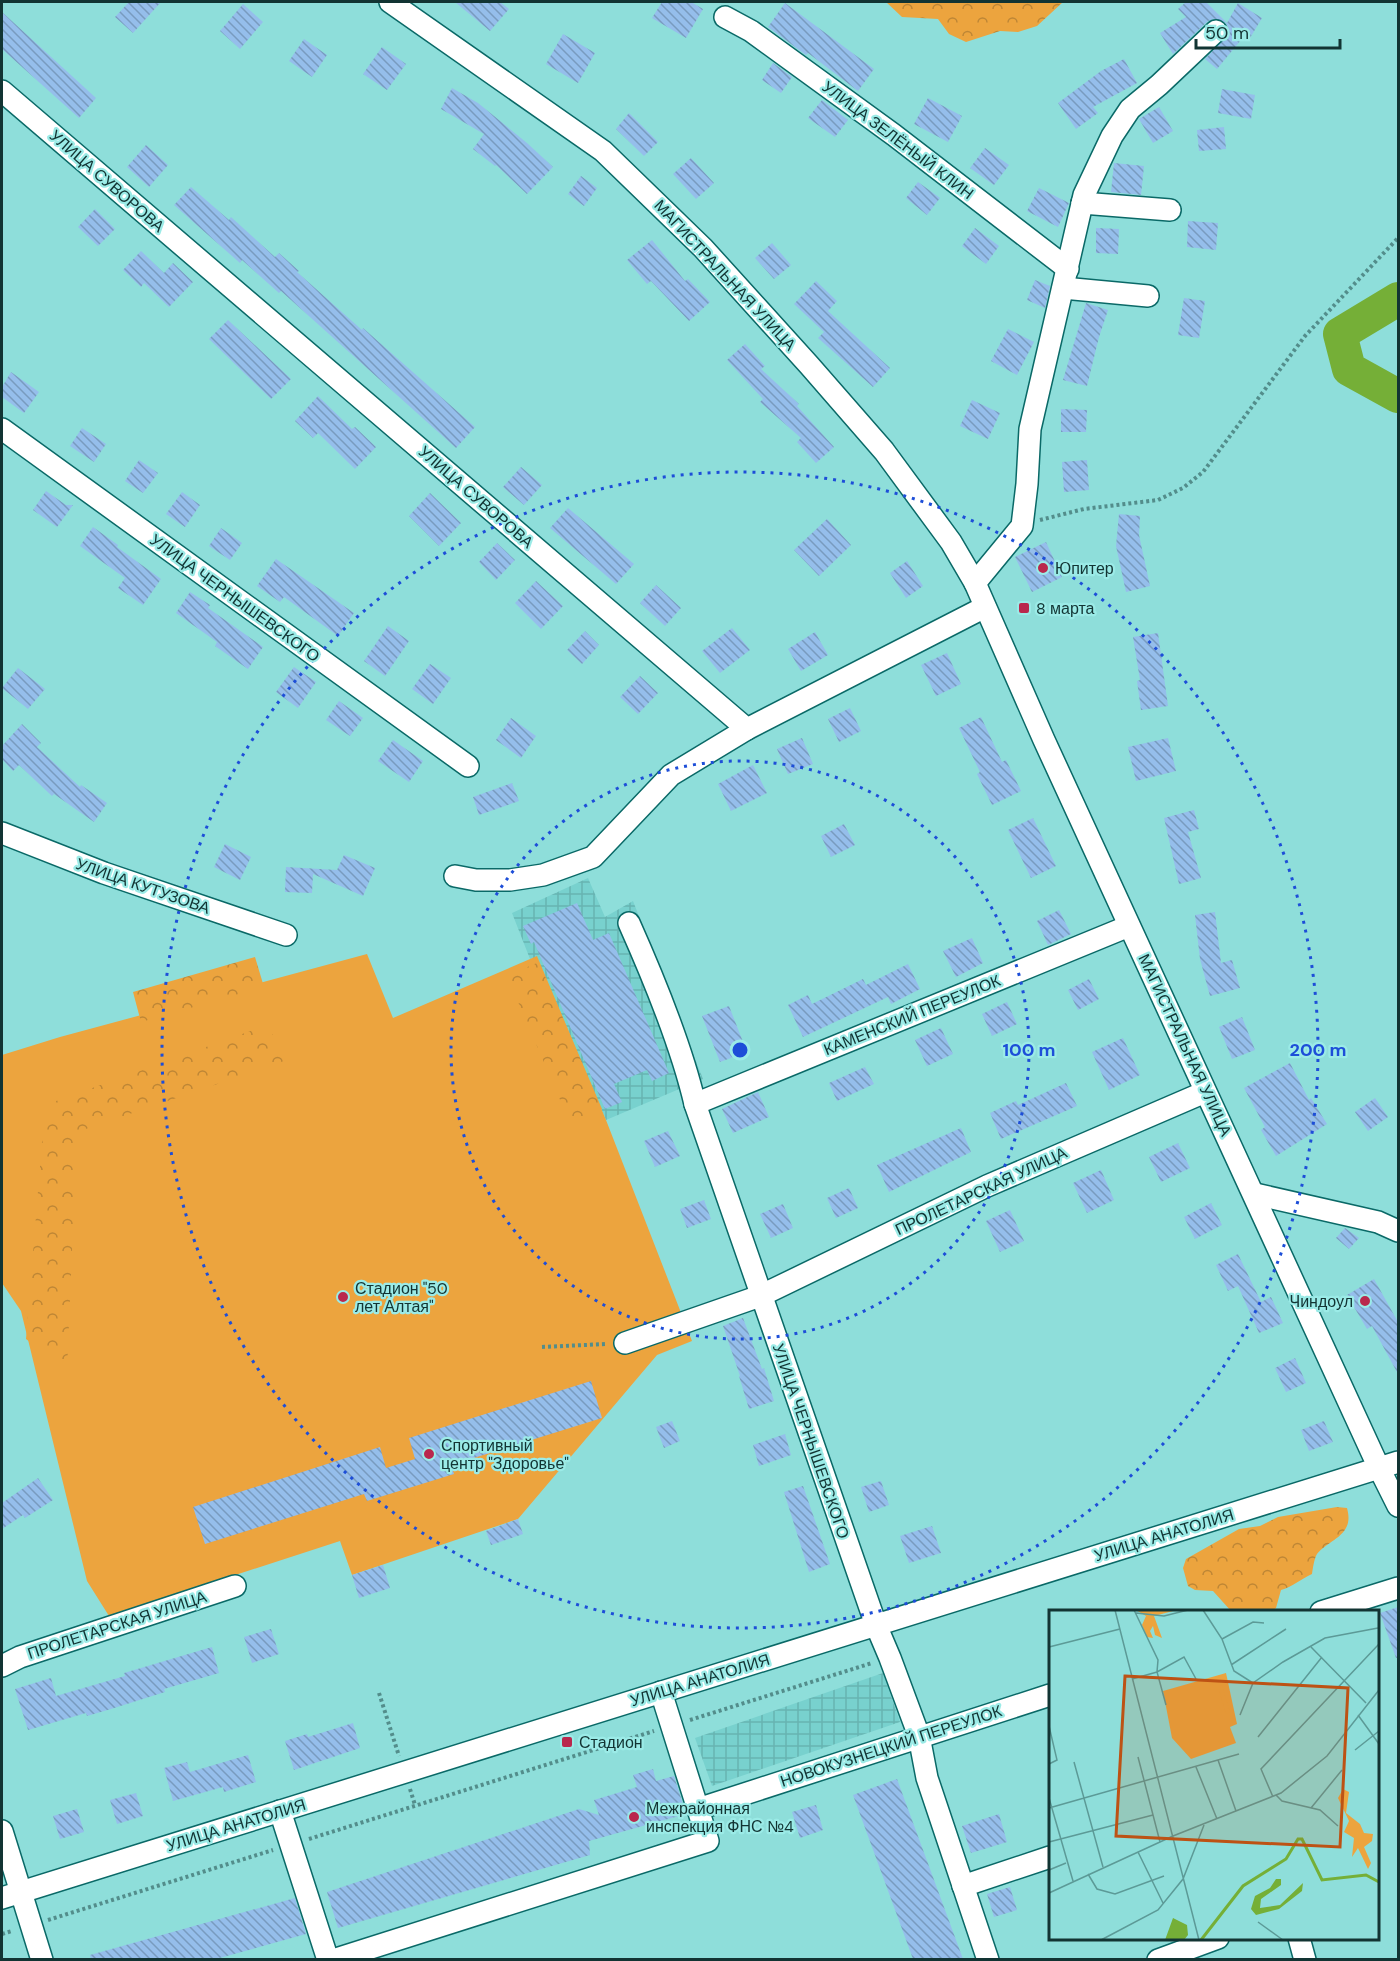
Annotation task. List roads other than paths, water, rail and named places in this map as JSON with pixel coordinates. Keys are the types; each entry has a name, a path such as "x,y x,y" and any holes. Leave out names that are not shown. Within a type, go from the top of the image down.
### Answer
{"street":[{"name":"МАГИСТРАЛЬНАЯ УЛИЦА","path":"390,2 603,151 703,248 884,451 951,542 975,583 1205,1092 1389,1465 1398,1506"},
{"name":"УЛИЦА ЗЕЛЁНЫЙ КЛИН","path":"725,17 751,31 894,135 1065,278"},
{"path":"975,583 1022,526 1030,429 1084,195 1112,136 1130,109 1160,85 1216,31"},
{"name":"УЛИЦА СУВОРОВА","path":"2,91 747,729"},
{"path":"1083,203 1170,210"},
{"path":"1065,278 1148,296"},
{"name":"УЛИЦА ЧЕРНЫШЕВСКОГО","path":"2,429 468,766"},
{"path":"455,876 476,880 543,875 593,857 671,775 747,729 985,607"},
{"name":"УЛИЦА КУТУЗОВА","path":"2,833 104,873 286,935"},
{"name":"УЛИЦА ЧЕРНЫШЕВСКОГО","path":"629,923 645,958 685,1067 695,1104 760,1296 876,1625 919,1736 927,1778 988,1959"},
{"name":"КАМЕНСКИЙ ПЕРЕУЛОК","path":"695,1104 1129,926"},
{"name":"ПРОЛЕТАРСКАЯ УЛИЦА","path":"624,1343 760,1296 987,1186 1205,1092"},
{"path":"1255,1194 1378,1222 1398,1231"},
{"name":"УЛИЦА АНАТОЛИЯ","path":"12,1895 1389,1465"},
{"name":"ПРОЛЕТАРСКАЯ УЛИЦА","path":"2,1666 21,1657 235,1586"},
{"path":"1324,1610 1398,1588"},
{"path":"333,1959 708,1841 661,1692"},
{"name":"НОВОКУЗНЕЦКИЙ ПЕРЕУЛОК","path":"698,1809 1049,1695"},
{"path":"280,1811 328,1959"},
{"path":"2,1831 12,1895 32,1925 42,1959"},
{"path":"963,1886 1049,1857"},
{"path":"1158,1959 1212,1940"},
{"path":"1300,1940 1305,1959"}],"waterway":[{"path":"1398,299 1340,334 1349,369 1398,396"}],"place":[{"name":"Юпитер","path":"1043,568"},
{"name":"8 марта","path":"1024,608"},
{"name":"Стадион \"50 лет Алтая\"","path":"343,1297"},
{"name":"Чиндоул","path":"1365,1301"},
{"name":"Спортивный центр \"Здоровье\"","path":"429,1454"},
{"name":"Стадион","path":"567,1742"},
{"name":"Межрайонная инспекция ФНС №4","path":"634,1817"}]}
